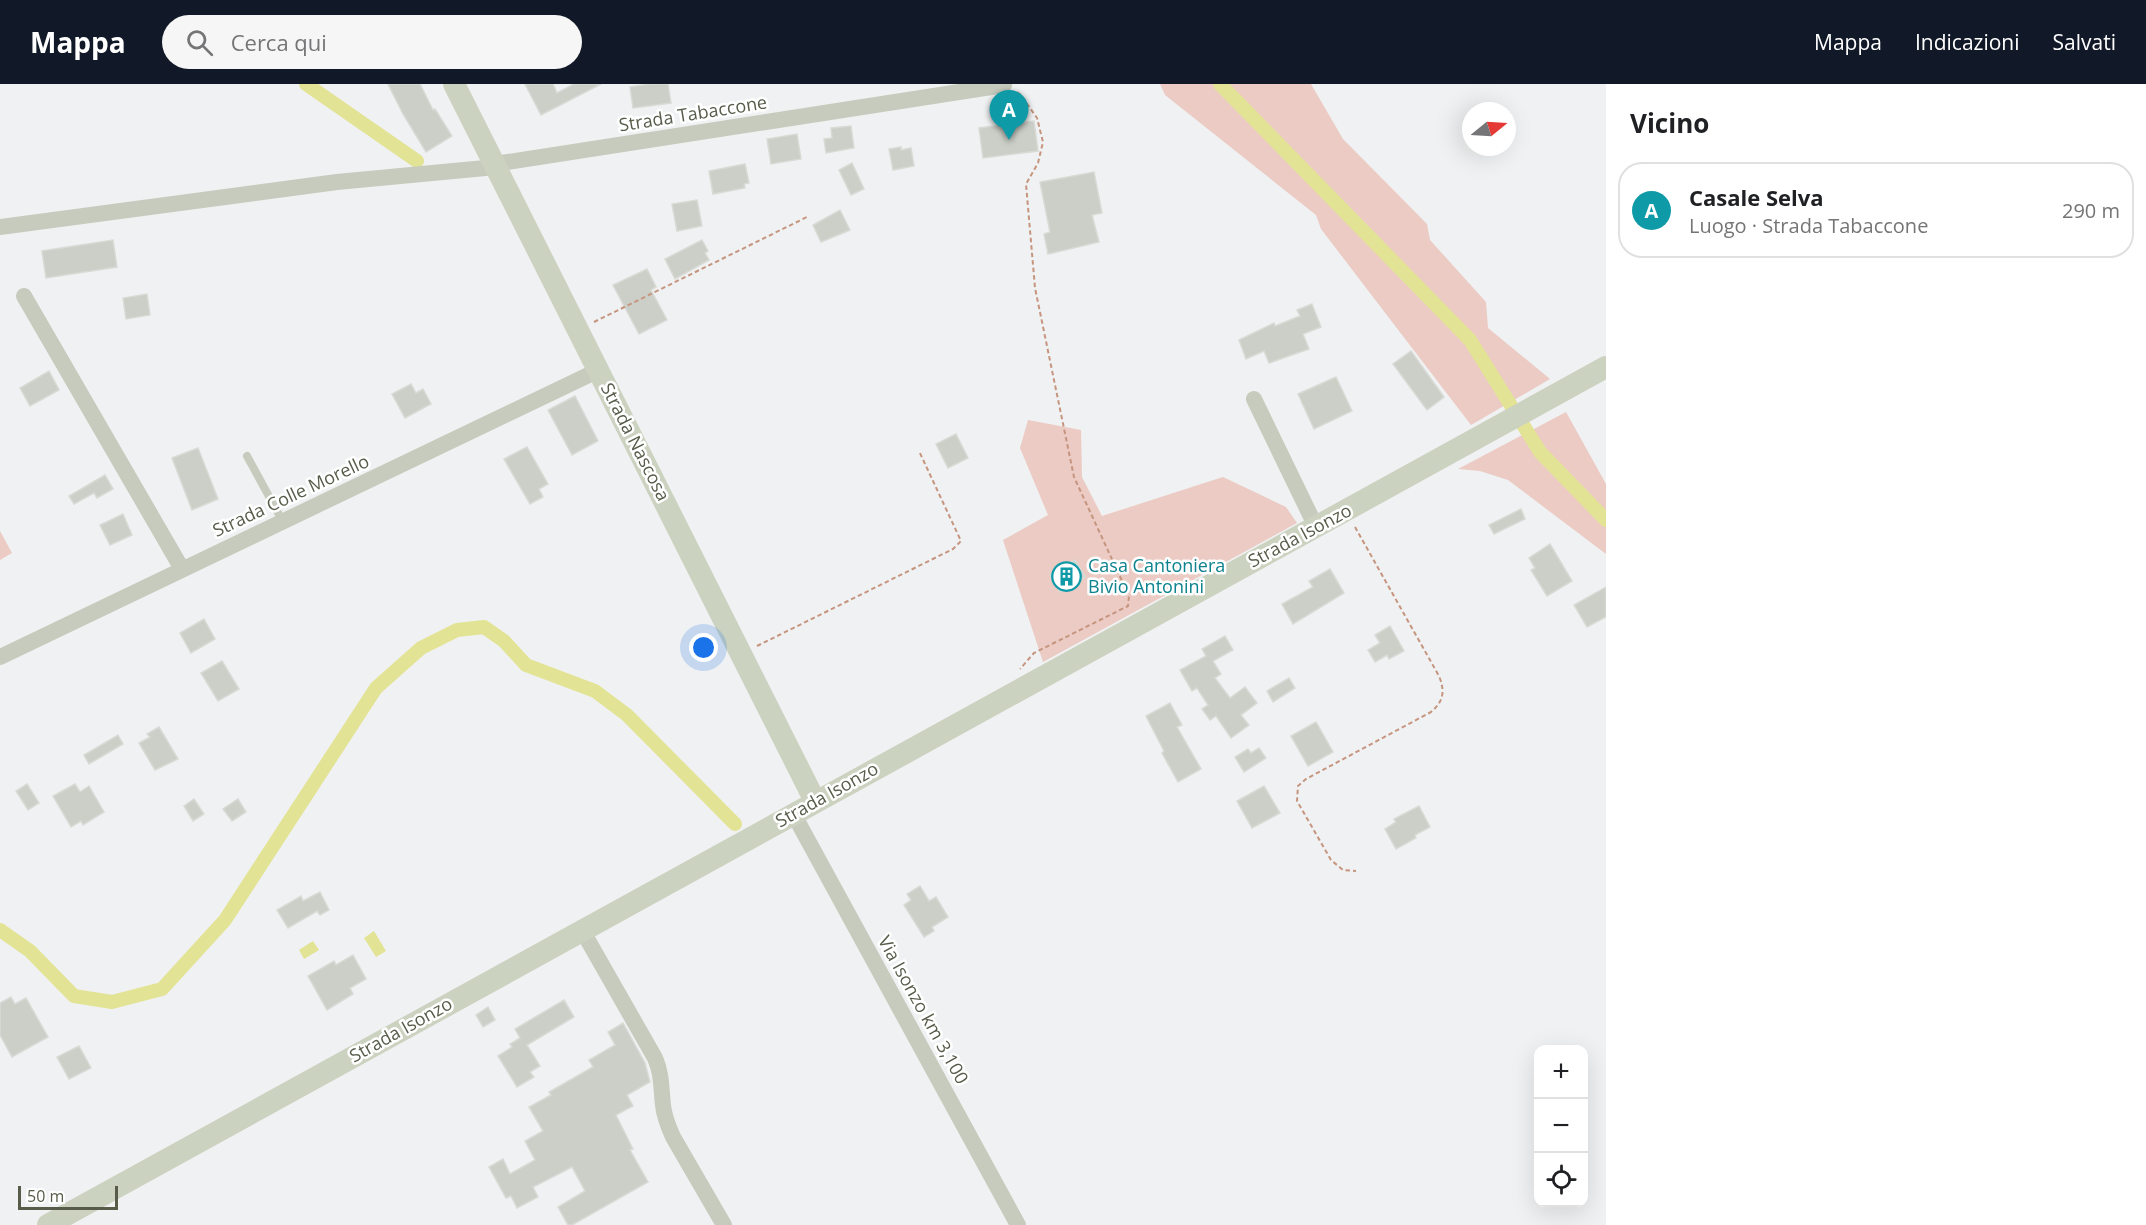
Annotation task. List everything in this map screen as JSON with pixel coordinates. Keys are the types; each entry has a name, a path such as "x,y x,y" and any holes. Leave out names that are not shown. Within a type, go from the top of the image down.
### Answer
{"main road":[{"name":"Strada Nascosa","path":"454,84 815,801"},
{"name":"Strada Isonzo","path":"48,1225 1606,367"}],"street":[{"name":"Strada Tabaccone","path":"0,227 336,182 495,166 1004,85"},
{"path":"24,296 182,569"},
{"name":"Strada Colle Morello","path":"0,657 599,370"},
{"path":"1254,399 1316,527"},
{"name":"Via Isonzo km 3,100","path":"793,813 1018,1225"},
{"path":"582,930 655,1058 662,1078 663,1107 670,1130 724,1225"}],"lane":[{"path":"247,456 283,522"}],"path":[{"path":"1004,85 1021,95 1036,118 1043,142 1038,163 1026,184 1034,277 1074,477 1129,596 1128,606 1034,653 1018,671"},
{"path":"578,330 807,217"},
{"path":"741,654 953,549 961,541 919,451"},
{"path":"1347,511 1443,686 1442,699 1431,711 1306,778 1298,786 1297,801 1331,860 1343,870 1356,871"}],"shaded area":[{"path":"1160,84 1311,84 1343,139 1427,224 1430,240 1486,302 1488,328 1550,379 1471,425 1321,229 1316,215 1165,95"},
{"path":"1566,412 1606,484 1606,554 1508,480 1480,471 1458,469"},
{"path":"1028,420 1081,430 1082,477 1102,516 1223,477 1286,507 1297,523 1043,662 1003,540 1048,515 1020,448"},
{"path":"0,531 12,553 0,560"},
{"path":"374,931 386,951 376,957 364,938"},
{"path":"313,941 319,950 304,959 299,950"}],"building":[{"path":"388,84 420,84 433,110 435,109 452,136 426,152"},
{"path":"525,84 553,84 557,93 574,84 601,84 541,115"},
{"path":"668,84 671,103 633,108 630,87"},
{"path":"1034,121 1038,151 983,158 979,128"},
{"path":"851,126 854,148 826,153 824,139 832,138 831,128"},
{"path":"797,134 801,159 771,164 767,139"},
{"path":"901,147 901,150 911,148 914,166 893,170 889,149"},
{"path":"852,163 864,189 851,195 839,170"},
{"path":"745,164 749,183 744,184 745,188 713,194 709,171"},
{"path":"1094,172 1102,213 1092,215 1099,242 1048,254 1044,234 1050,232 1040,182"},
{"path":"697,200 702,226 677,231 672,204"},
{"path":"840,210 850,230 821,242 813,225"},
{"path":"113,240 117,267 46,278 42,251"},
{"path":"702,240 708,251 705,253 709,260 675,279 665,259"},
{"path":"647,269 656,287 651,290 667,320 639,334 613,285"},
{"path":"147,294 150,315 126,319 123,298"},
{"path":"1312,304 1321,327 1303,334 1309,349 1269,363 1264,351 1246,359 1239,340 1274,323 1275,326 1300,316 1297,310"},
{"path":"1411,351 1444,397 1427,410 1393,364"},
{"path":"49,371 59,390 30,406 20,388"},
{"path":"1336,377 1352,411 1314,429 1298,394"},
{"path":"411,384 416,393 423,389 431,404 405,418 392,394"},
{"path":"575,396 598,441 572,455 548,410"},
{"path":"956,434 968,458 948,468 936,444"},
{"path":"527,447 548,484 539,489 543,497 530,504 504,459"},
{"path":"198,448 218,499 192,510 172,458"},
{"path":"105,475 113,489 97,498 94,493 74,504 69,496"},
{"path":"1521,509 1525,519 1494,534 1489,525"},
{"path":"123,514 132,535 110,545 100,525"},
{"path":"1550,544 1572,581 1547,596 1531,570 1535,568 1529,558"},
{"name":"Casa Cantoniera Bivio Antonini","path":"1075,560 1085,577 1060,592 1050,575"},
{"path":"1330,569 1344,593 1293,624 1282,604 1313,587 1309,581"},
{"path":"1606,587 1606,617 1587,627 1574,605"},
{"path":"204,619 215,639 191,653 180,633"},
{"path":"1390,626 1404,651 1389,659 1387,655 1375,662 1368,650 1380,643 1375,635"},
{"path":"1225,636 1233,650 1213,661 1221,674 1215,678 1230,698 1245,687 1257,703 1241,715 1249,725 1231,738 1216,716 1210,720 1202,709 1208,705 1197,688 1192,691 1180,670 1206,656 1202,649"},
{"path":"222,661 239,689 218,701 201,673"},
{"path":"1289,678 1295,688 1273,702 1267,691"},
{"path":"1170,703 1182,725 1177,727 1201,769 1178,782 1146,716"},
{"path":"1316,722 1333,752 1308,766 1291,736"},
{"path":"159,727 178,759 155,770 139,743 150,737 147,734"},
{"path":"118,735 123,744 89,764 84,755"},
{"path":"1259,748 1266,758 1244,772 1235,757 1248,749 1251,753"},
{"path":"27,784 39,803 28,810 16,791"},
{"path":"75,784 80,792 89,786 104,812 83,825 81,821 71,827 53,796"},
{"path":"1264,786 1280,813 1252,828 1237,801"},
{"path":"194,799 204,814 193,821 184,806"},
{"path":"238,799 246,812 232,821 223,809"},
{"path":"1419,806 1430,827 1396,849 1385,829 1396,822 1394,819"},
{"path":"920,886 929,901 936,897 948,917 932,927 934,931 924,937 904,905 911,900 907,894"},
{"path":"320,892 329,910 320,915 317,911 288,928 277,910 301,896 303,901"},
{"path":"353,955 366,979 350,988 353,994 327,1010 308,976 334,961 336,965"},
{"path":"11,997 15,1004 26,998 48,1037 12,1057 0,1035 0,1003"},
{"path":"564,1000 574,1017 527,1045 540,1066 530,1072 534,1077 517,1087 498,1056 512,1047 510,1044 520,1038 515,1029"},
{"path":"488,1007 495,1020 483,1027 476,1015"},
{"path":"623,1023 645,1063 650,1082 627,1095 633,1106 616,1115 633,1149 630,1150 648,1182 572,1225 568,1225 558,1207 585,1191 572,1167 533,1187 538,1197 517,1208 511,1196 506,1198 489,1167 503,1159 510,1174 535,1160 525,1141 543,1131 529,1107 551,1095 549,1092 593,1067 589,1060 615,1045 608,1032"},
{"path":"79,1046 91,1068 69,1079 57,1057"}],"waterway":[{"path":"306,84 417,161"},
{"path":"1220,84 1470,340 1540,452 1606,520"},
{"path":"0,930 30,951 74,996 112,1002 162,989 225,920 376,688 421,648 457,630 484,627 504,641 526,665 595,691 627,715 735,824"}],"place":[{"name":"Casale Selva","path":"1009,140"},
{"name":"Casa Cantoniera Bivio Antonini","path":"1067,576"}]}
